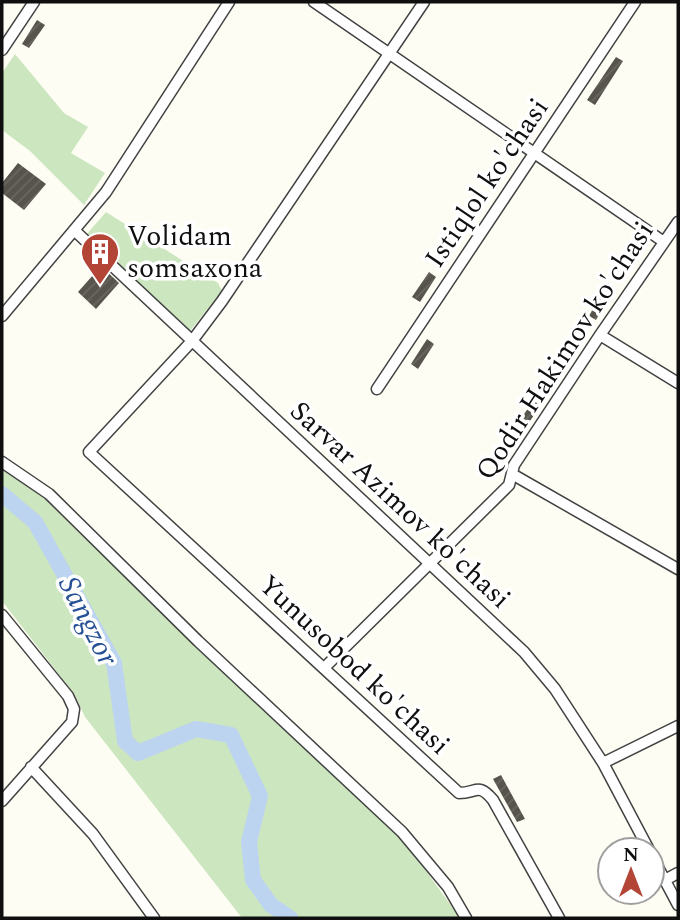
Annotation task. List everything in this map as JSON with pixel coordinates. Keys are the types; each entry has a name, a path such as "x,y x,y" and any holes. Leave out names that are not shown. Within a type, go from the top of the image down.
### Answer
{"street":[{"path":"2,50 34,2"},
{"path":"2,316 106,192 229,2"},
{"path":"314,2 664,242"},
{"path":"192,341 230,290 424,2"},
{"name":"Istiqlol ko'chasi","path":"377,389 635,2"},
{"name":"Qodir Hakimov ko'chasi","path":"324,668 509,485 514,465 678,222"},
{"name":"Sarvar Azimov ko'chasi","path":"74,230 524,652 555,689 603,763 642,836"},
{"path":"600,335 678,383"},
{"name":"Yunusobod ko'chasi","path":"192,341 89,452 459,793 479,788 485,791 531,863 559,918"},
{"path":"2,462 49,495 198,641 402,832 448,887 466,918"},
{"path":"512,474 678,569"},
{"path":"2,615 68,696 74,709 72,722 2,800"},
{"path":"603,763 678,726"},
{"path":"31,768 93,835 154,918"},
{"path":"666,882 678,905"}],"green space":[{"path":"15,54 64,113 88,127 71,153 105,173 84,205 30,151 2,130 2,73"},
{"path":"106,212 218,283 222,291 189,332 86,235"},
{"path":"2,468 48,501 216,664 403,839 460,918 242,918 85,717 75,695 2,601"}],"building":[{"path":"37,20 45,25 29,48 22,44"},
{"path":"616,57 623,61 595,105 587,100"},
{"path":"18,163 46,184 24,210 2,193 2,183"},
{"name":"Volidam somsaxona","path":"101,266 119,283 96,309 78,292"},
{"path":"429,272 436,277 420,302 412,297"},
{"path":"603,290 610,295 596,320 589,316"},
{"path":"427,339 434,344 418,369 411,364"},
{"path":"533,401 541,405 523,431 516,426"},
{"path":"501,775 525,819 517,822 493,779"}],"waterway":[{"name":"Sangzor","path":"2,494 35,522 114,663 125,741 138,753 196,729 231,735 260,796 249,842 253,880 271,905 290,918"}],"place":[{"name":"Volidam somsaxona","path":"100,286"}]}
